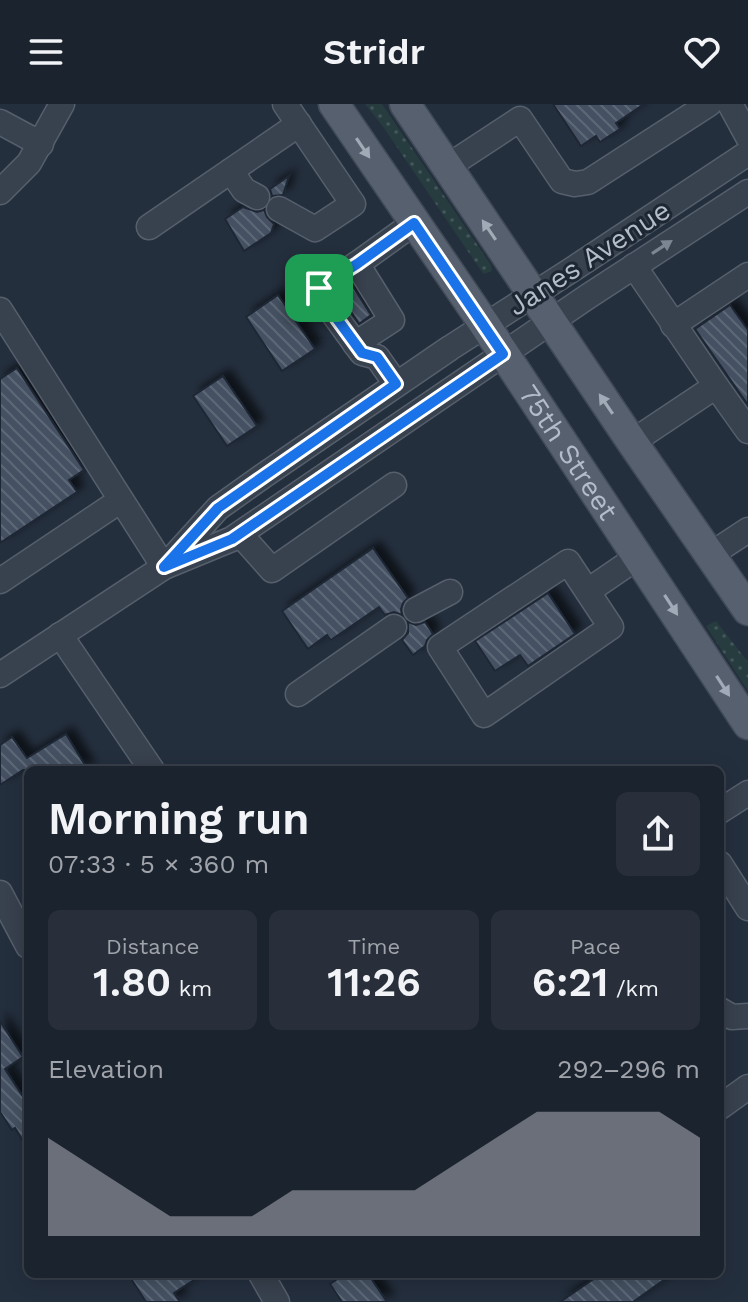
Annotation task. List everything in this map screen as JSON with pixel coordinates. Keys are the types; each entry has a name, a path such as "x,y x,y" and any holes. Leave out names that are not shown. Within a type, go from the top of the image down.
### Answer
{"main road":[{"name":"75th Street","path":"334,104 485,325 748,724"},
{"name":"75th Street","path":"405,104 748,610"}],"street":[{"path":"0,192 29,163 62,104"},
{"path":"447,167 520,119 562,181 575,184 588,182 709,104"},
{"path":"730,104 748,137"},
{"path":"149,227 231,171 292,114 353,204 315,229 244,190 231,171"},
{"path":"0,122 41,144"},
{"name":"Janes Avenue","path":"164,567 218,508 396,384 748,153"},
{"name":"Janes Avenue","path":"0,675 164,567 240,534 551,321 748,192"},
{"path":"396,384 377,357 362,353 319,288 414,223"},
{"path":"355,344 392,320 357,264"},
{"path":"634,266 748,431"},
{"path":"673,325 746,280"},
{"path":"0,310 164,567"},
{"path":"632,442 716,386"},
{"path":"240,534 272,570 394,485"},
{"path":"0,581 121,500"},
{"path":"710,555 748,530"},
{"path":"588,591 639,556"},
{"path":"568,562 588,591 611,627 484,715 440,647 568,562"},
{"path":"416,610 450,592"},
{"path":"298,694 394,627"},
{"path":"60,635 149,766"},
{"path":"724,808 748,793"},
{"path":"724,870 748,908"},
{"path":"0,893 24,938"},
{"path":"724,1012 732,1017 748,1016"},
{"path":"724,1104 748,1087"},
{"path":"263,1278 277,1302"}],"green space":[{"path":"365,104 382,104 491,265 492,271 482,272"},
{"path":"716,621 748,662 748,691 706,626"}],"building":[{"path":"553,104 644,104 616,123 620,129 600,142 596,136 581,146"},
{"path":"289,176 283,195 272,196 270,189"},
{"path":"243,207 257,212 264,210 274,224 271,233 244,251 225,219"},
{"path":"352,285 371,315 359,324 339,293"},
{"path":"278,295 315,349 282,371 246,317"},
{"path":"730,305 748,330 748,405 695,329"},
{"path":"17,368 84,470 69,480 77,492 0,543 0,379"},
{"path":"223,376 257,426 227,446 193,396"},
{"path":"373,548 408,598 403,603 402,615 394,612 385,615 379,607 331,640 327,635 308,649 282,611"},
{"path":"548,593 575,634 528,666 520,655 495,671 475,641"},
{"path":"408,622 416,625 425,622 433,634 425,646 413,655 402,640 408,633"},
{"path":"66,734 86,766 24,766 24,770 0,785 0,745 12,737 27,758"},
{"path":"0,1021 23,1057 5,1069 24,1094 24,1143 0,1112"},
{"path":"131,1278 197,1278 174,1293 180,1302 146,1302"},
{"path":"339,1278 371,1278 387,1302 342,1302 330,1284"},
{"path":"595,1278 666,1278 633,1302 560,1302"}],"route":[{"path":"414,223 503,354 232,539 164,567 218,508 396,384 377,357 362,353 319,288 414,223"}]}
